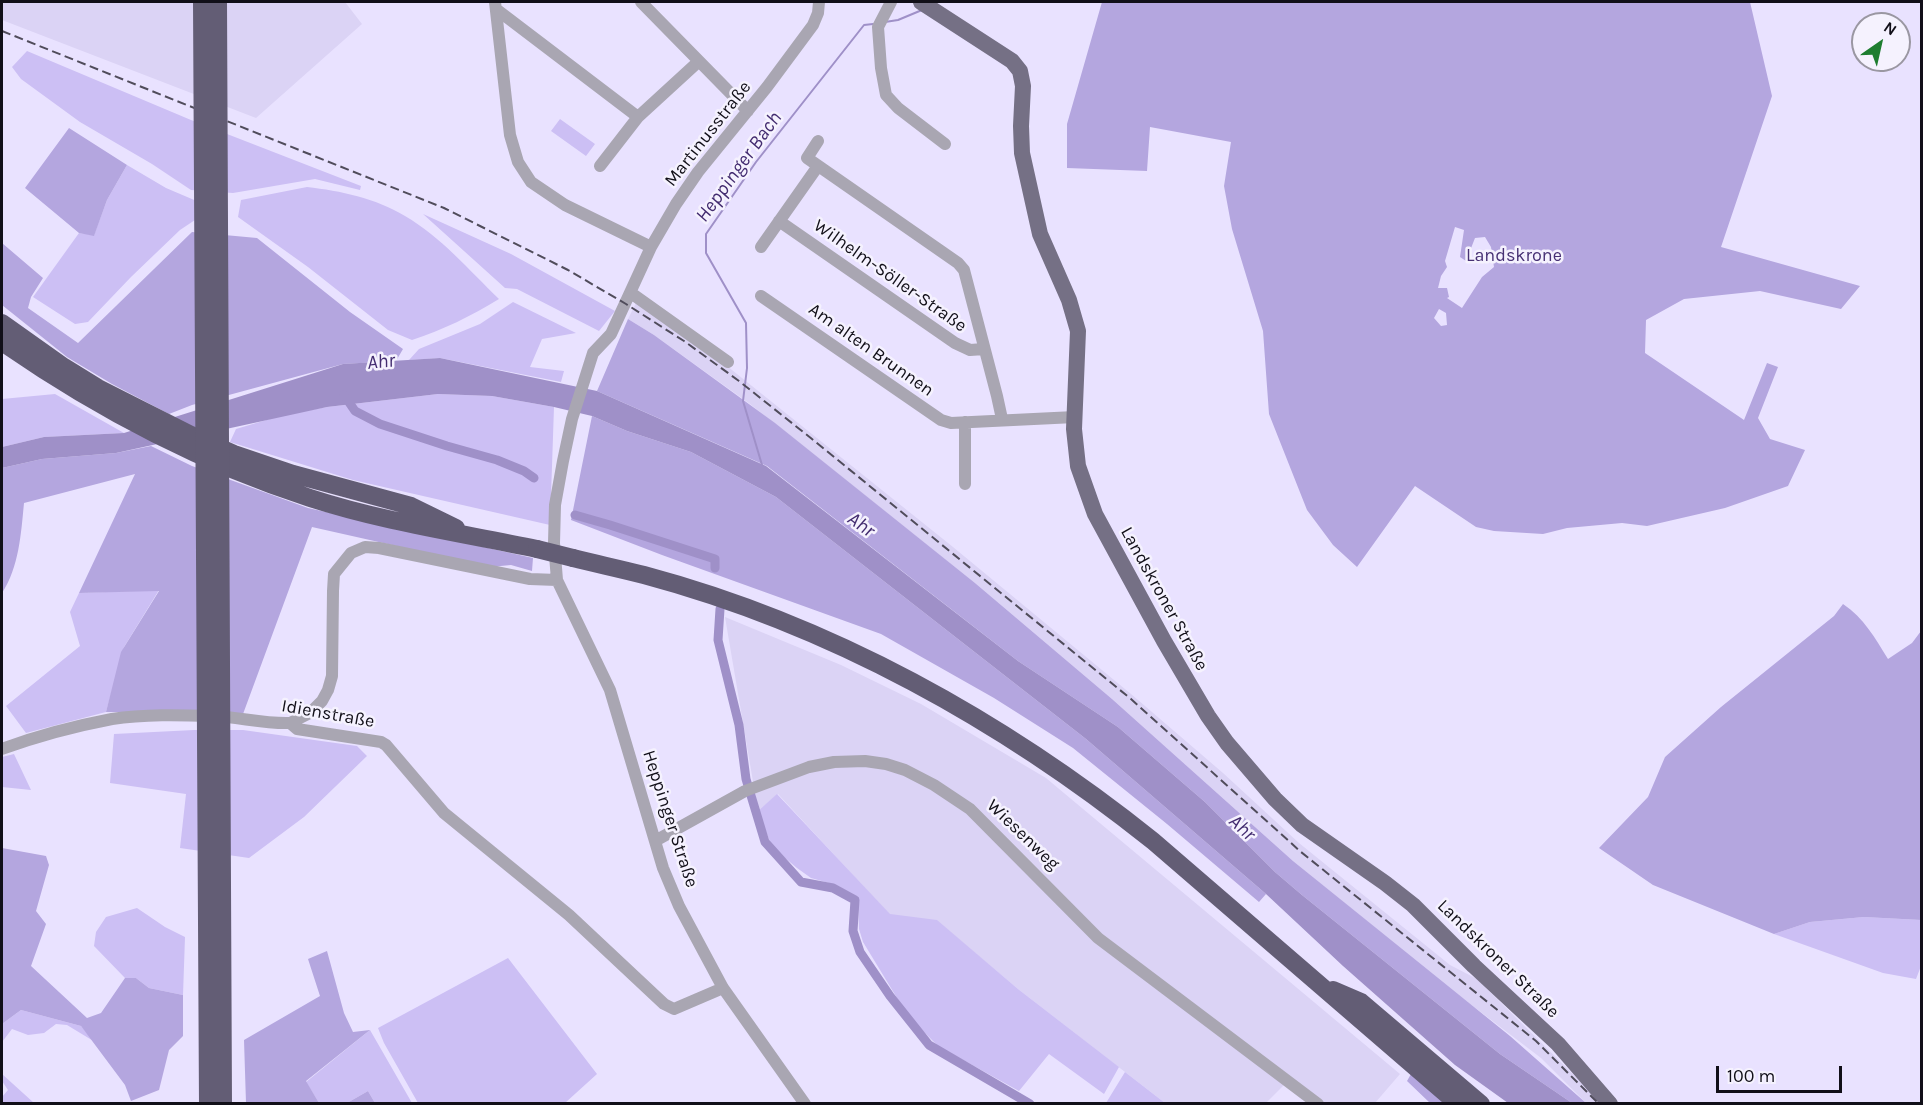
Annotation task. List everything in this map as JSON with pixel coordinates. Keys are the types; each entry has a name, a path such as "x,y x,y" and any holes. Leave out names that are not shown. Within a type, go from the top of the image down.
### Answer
{"highway":[{"path":"202,2 208,1104"},
{"path":"218,2 223,1104"},
{"path":"2,323 82,395 150,433 259,471 310,498 440,531 468,534 645,575 739,605 834,644 947,700 1018,743 1107,804 1190,872 1458,1104"},
{"path":"2,342 55,370"},
{"path":"1318,984 1361,1002 1481,1104"}],"main road":[{"name":"Landskroner Straße","path":"926,5 1012,61 1020,71 1023,86 1022,153 1028,181 1040,234 1069,300 1078,331 1075,417 1078,466 1095,514 1208,716 1242,763 1296,819 1413,905 1557,1044 1610,1104"}],"street":[{"path":"641,2 748,111"},
{"name":"Martinusstraße","path":"554,524 555,505 572,419 593,352 611,334 651,247 676,204 813,25 818,13 819,2"},
{"path":"891,2 880,23 881,68 886,95 898,108 945,144"},
{"path":"495,5 638,117"},
{"path":"495,5 510,135 518,162 531,182 565,205 651,247"},
{"path":"600,165 638,117 698,62"},
{"path":"761,247 818,166 807,158 818,141"},
{"name":"Wilhelm-Söller-Straße","path":"818,166 958,263 964,270 1002,419"},
{"name":"Wilhelm-Söller-Straße","path":"780,221 955,343 970,350 984,349"},
{"path":"631,293 728,362"},
{"name":"Am alten Brunnen","path":"761,296 941,420 951,423 1075,417"},
{"path":"965,422 965,484"},
{"name":"Heppinger Straße","path":"554,524 557,579 610,690 663,868 684,915 723,988 805,1104"},
{"path":"290,723 310,713 322,701 328,690 332,676 334,574 351,553 364,547 378,548 530,579 557,579"},
{"name":"Idienstraße","path":"2,748 65,729 114,719 214,716 290,723 297,729 375,740 386,745 444,813 569,915 664,1004 674,1009 723,988"},
{"name":"Wiesenweg","path":"656,841 748,789 809,767 834,762 865,761 905,770 934,785 983,820 1098,938 1318,1104"}],"shaded area":[{"path":"2,2 345,2 362,24 256,118 2,20"},
{"path":"27,51 191,120 361,186 360,190 315,179 233,193 191,190 80,122 21,79 12,67"},
{"path":"560,119 595,144 586,156 551,131"},
{"path":"127,165 166,188 213,208 180,230 88,322 75,324 33,297 79,233 94,235 107,200"},
{"path":"307,187 358,196 382,204 405,216 443,244 499,299 457,322 412,340 388,330 308,267 238,217 241,200"},
{"path":"423,214 511,254 615,311 599,331 517,289 505,288"},
{"path":"637,301 712,354 953,547 1131,694 1223,773 1299,843 1450,965 1477,979 1602,1103 1586,1103 1541,1058 1440,981 1293,861 1112,699 975,583 750,404 628,319"},
{"path":"513,302 576,333 542,339 530,367 564,371 561,382 440,358 409,360 419,349 480,324"},
{"path":"55,394 124,433 44,437 2,447 2,399"},
{"path":"438,394 492,396 554,407 550,525 353,480 230,442 236,429 283,415 327,407"},
{"path":"159,590 124,647 106,712 26,733 6,706 80,646 70,612 79,593"},
{"path":"725,617 841,665 921,704 1046,778 1400,1074 1375,1103 1321,1103 1290,1079 1266,1103 1165,1103 1018,989 937,921 890,915 778,794 758,811"},
{"path":"243,730 357,746 367,756 304,817 249,858 180,848 186,794 110,783 114,734"},
{"path":"14,754 31,790 2,787 2,757"},
{"path":"777,794 890,914 937,920 1018,989 1119,1067 1104,1094 1049,1054 1019,1091 938,1046 908,1016 863,942 859,929 858,897 836,885 811,878 772,847 758,811"},
{"path":"137,908 185,937 183,995 149,988 136,978 125,978 94,946 96,932 106,917"},
{"path":"1864,917 1921,920 1921,966 1916,979 1883,973 1774,934 1810,922"},
{"path":"508,958 597,1074 565,1103 418,1103 378,1028"},
{"path":"21,1010 81,1026 95,1042 67,1025 56,1024 44,1033 28,1035 12,1029 2,1042 2,1024"},
{"path":"370,1030 412,1103 375,1103 368,1091 347,1103 319,1103 306,1082"},
{"path":"1125,1072 1165,1103 1106,1103"},
{"path":"2,1074 34,1103 2,1103 2,1097 8,1090 2,1081"}],"green space":[{"name":"Landskrone","path":"1102,2 1750,2 1772,96 1721,247 1860,286 1841,309 1760,291 1684,299 1646,320 1645,353 1744,420 1767,363 1778,367 1758,418 1770,439 1805,450 1788,486 1725,508 1647,526 1622,523 1567,528 1543,534 1494,531 1476,527 1415,486 1357,567 1333,545 1307,510 1269,414 1263,331 1232,229 1224,186 1231,142 1150,127 1147,171 1067,168 1067,124","holes":["1455,227 1464,230 1460,257 1466,261 1475,238 1485,237 1491,247 1494,267 1482,277 1462,308 1447,298 1449,297 1447,288 1438,288 1441,276 1447,267 1445,261","1439,309 1446,313 1447,325 1441,326 1434,318"]},
{"path":"69,128 127,165 107,200 94,236 79,233 25,188"},
{"path":"192,232 257,238 350,312 403,349 396,361 343,364 192,405 169,414 67,357 2,305 2,243 43,278 31,297 28,308 78,343"},
{"path":"628,319 654,335 775,423 975,583 1112,699 1293,861 1510,1036 1586,1103 1572,1103 1500,1054 1275,872 1205,802 1118,727 1018,661 767,466 597,391"},
{"path":"592,416 627,431 691,452 776,497 1086,739 1266,894 1259,902 1073,748 994,698 881,634 571,520"},
{"path":"151,446 192,466 308,508 533,558 532,571 511,565 490,567 312,527 243,714 106,712 121,652 159,591 79,593 135,474 24,503 16,561 2,593 2,468 42,459 116,453"},
{"path":"1843,604 1863,622 1888,659 1912,643 1921,631 1921,920 1864,917 1810,922 1774,934 1653,885 1599,848 1648,797 1665,757 1721,707 1834,616"},
{"path":"2,848 46,856 49,865 36,911 46,924 31,966 87,1018 101,1013 125,978 136,978 149,988 183,995 183,1036 169,1050 159,1090 131,1101 125,1085 81,1026 21,1010 2,1024"},
{"path":"327,951 344,1013 353,1032 370,1030 306,1081 319,1103 246,1103 244,1040 320,996 308,959"},
{"path":"1411,1074 1445,1103 1430,1103 1407,1081"},
{"path":"368,1091 375,1103 347,1103"}],"water":[{"name":"Ahr","path":"440,358 597,391 766,466 1018,661 1118,727 1205,802 1275,872 1302,895 1500,1054 1572,1103 1508,1103 1455,1065 1266,894 1086,739 776,497 691,452 627,431 592,416 554,407 492,396 438,394 327,407 116,453 42,459 2,468 2,447 44,437 124,433 343,364"}],"waterway":[{"name":"Heppinger Bach","path":"885,22 898,20 922,10"},
{"name":"Heppinger Bach","path":"762,465 743,401 747,368 746,323 706,253 706,234 756,162 864,25 873,24"},
{"path":"344,395 355,411 380,424 497,460 524,471 534,478"},
{"path":"575,515 715,559 715,568"},
{"path":"720,609 718,640 739,725 746,779 765,842 801,882 833,888 855,900 853,931 860,952 890,996 929,1045 1030,1104"}],"railway":[{"path":"2,31 444,208 568,270 684,341 812,439 1131,699 1301,852 1536,1041 1599,1104"}]}
